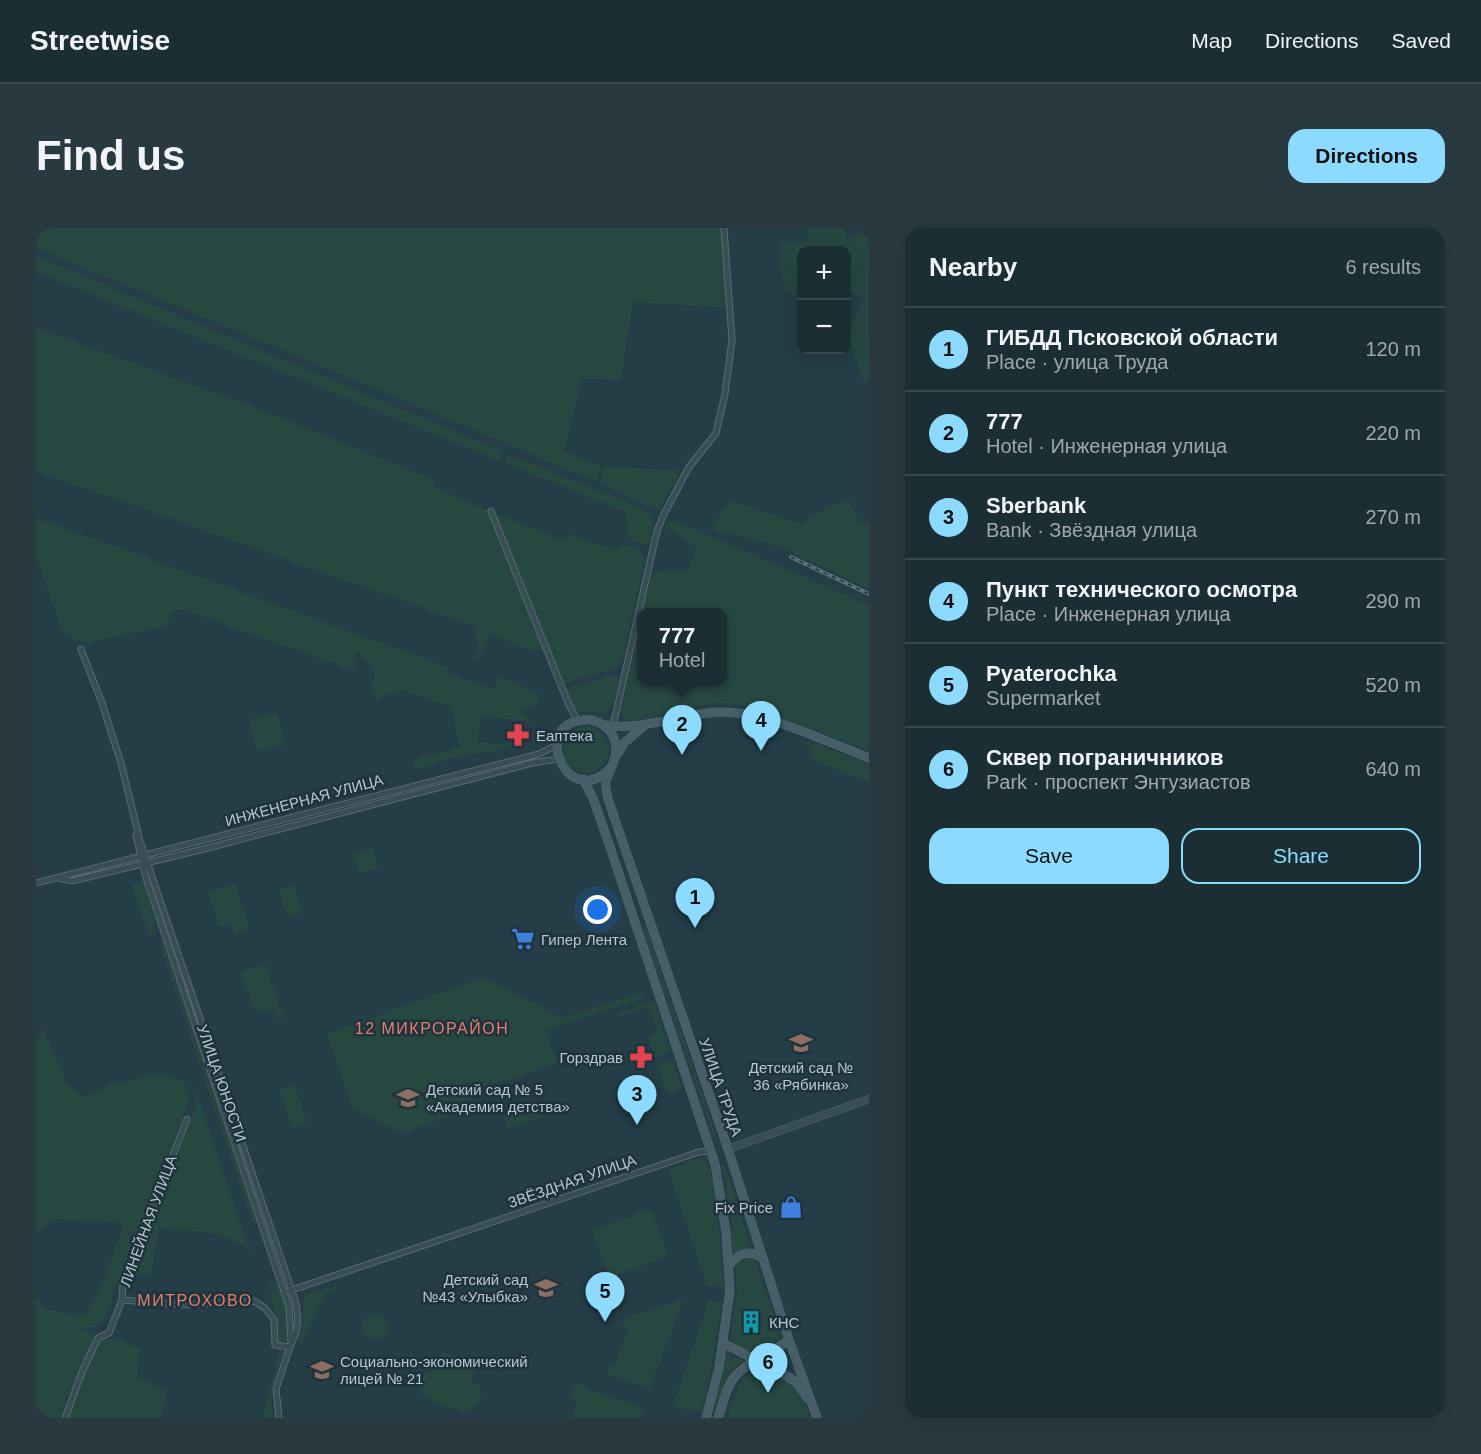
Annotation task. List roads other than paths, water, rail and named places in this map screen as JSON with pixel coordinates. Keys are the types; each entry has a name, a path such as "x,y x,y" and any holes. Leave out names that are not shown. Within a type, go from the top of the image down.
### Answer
{"main road":[{"path":"645,726 625,742 613,763 599,777 576,778 565,771 558,759 557,745 562,732 578,720 592,720 608,726 645,726 718,712 738,713 792,728 869,758"},
{"path":"608,726 615,741 616,751 613,763"},
{"name":"УЛИЦА ТРУДА","path":"613,763 605,784 608,799 817,1418"},
{"name":"УЛИЦА ТРУДА","path":"583,779 593,798 711,1150 721,1195 730,1290 719,1368 706,1418"},
{"name":"ЗВЁЗДНАЯ УЛИЦА","path":"711,1150 728,1149"},
{"path":"729,1266 733,1260 743,1254 755,1253 762,1258"},
{"path":"718,1418 733,1379 756,1361 778,1350 789,1340"},
{"path":"723,1343 796,1382 813,1405"}],"street":[{"path":"638,608 657,531 689,467 716,433 725,394 732,340 724,228"},
{"path":"491,511 569,705 578,720"},
{"path":"608,726 637,611"},
{"name":"УЛИЦА ЮНОСТИ","path":"81,649 102,703 143,856 285,1292 291,1314 291,1346"},
{"name":"ИНЖЕНЕРНАЯ УЛИЦА","path":"36,883 538,754 557,745"},
{"name":"ИНЖЕНЕРНАЯ УЛИЦА","path":"56,878 72,881 225,844 532,763 558,759"},
{"name":"УЛИЦА ЮНОСТИ","path":"145,862 297,1309 297,1333 276,1389 279,1418"},
{"name":"ЗВЁЗДНАЯ УЛИЦА","path":"728,1149 869,1099"},
{"name":"ЛИНЕЙНАЯ УЛИЦА","path":"65,1418 82,1372 98,1338 108,1333 122,1300 123,1283 187,1119"},
{"name":"ЗВЁЗДНАЯ УЛИЦА","path":"285,1292 699,1152 711,1150"},
{"path":"122,1300 185,1305 254,1301 266,1308 274,1320 275,1345 291,1346"}],"railway":[{"path":"791,557 869,594"}],"place":[{"name":"Еаптека","path":"518,735"},
{"name":"Пункт технического осмотра","path":"761,751"},
{"name":"777","path":"682,755"},
{"name":"ГИБДД Псковской области","path":"695,928"},
{"name":"Гипер Лента","path":"523,939"},
{"name":"Детский сад № 36 «Рябинка»","path":"801,1043"},
{"name":"Горздрав","path":"641,1057"},
{"name":"Детский сад № 5 «Академия детства»","path":"408,1098"},
{"name":"Sberbank","path":"637,1125"},
{"name":"Fix Price","path":"791,1207"},
{"name":"Детский сад №43 «Улыбка»","path":"546,1288"},
{"name":"Pyaterochka","path":"605,1322"},
{"name":"КНС","path":"751,1322"},
{"name":"Социально-экономический лицей № 21","path":"322,1370"},
{"name":"Сквер пограничников","path":"768,1393"}],"district":[{"name":"12 МИКРОРАЙОН","path":"432,1028"},
{"name":"МИТРОХОВО","path":"195,1300"}]}
